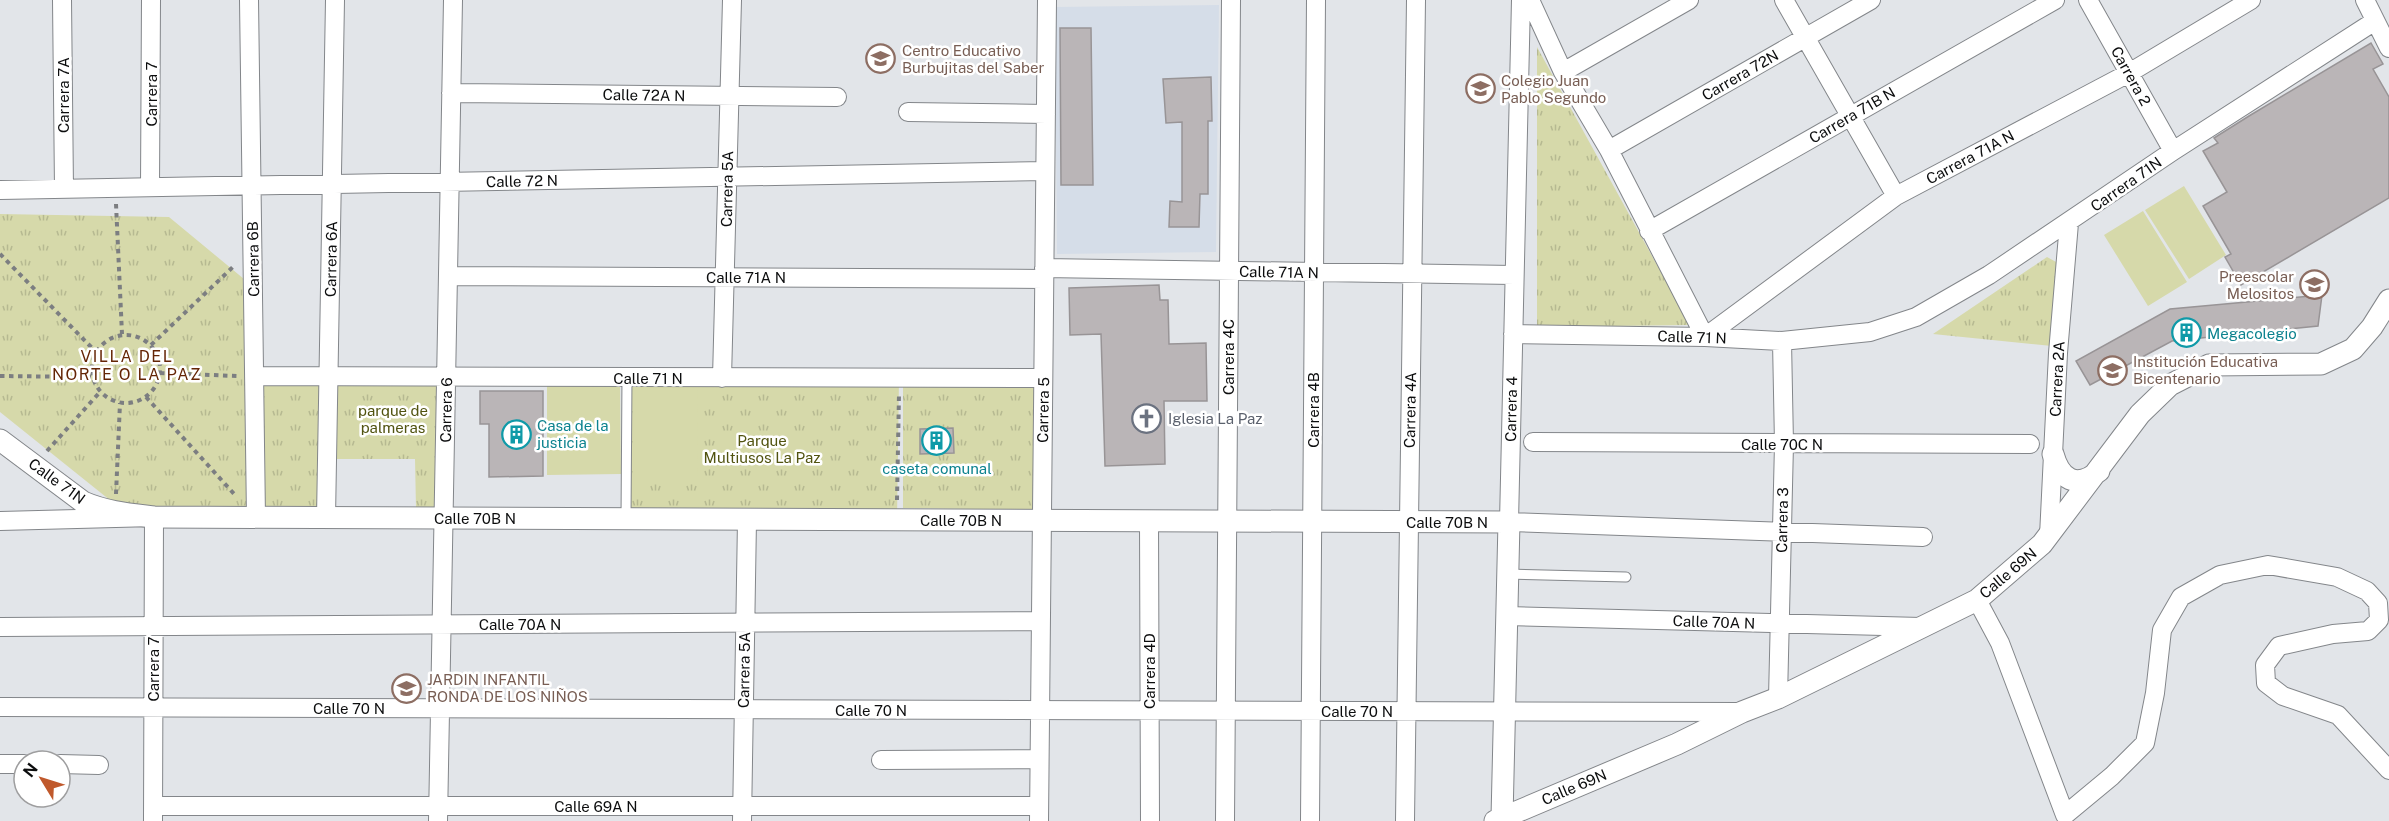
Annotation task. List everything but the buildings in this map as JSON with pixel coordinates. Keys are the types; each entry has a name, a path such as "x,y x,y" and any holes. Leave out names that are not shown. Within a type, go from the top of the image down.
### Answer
{"street":[{"name":"Carrera 7A","path":"62,0 64,189"},
{"name":"Carrera 7","path":"150,188 151,0"},
{"name":"Carrera 6B","path":"249,0 256,518"},
{"name":"Carrera 6A","path":"326,518 336,0"},
{"name":"Carrera 6","path":"438,813 453,0"},
{"name":"Carrera 5A","path":"722,378 732,0"},
{"name":"Carrera 5","path":"1039,814 1047,0"},
{"name":"Carrera 4C","path":"1225,821 1231,0"},
{"name":"Carrera 4B","path":"1310,821 1316,0"},
{"name":"Carrera 4A","path":"1405,821 1416,0"},
{"name":"Carrera 4","path":"1498,819 1508,574 1521,0"},
{"path":"1530,0 1563,72 1609,150 1704,337"},
{"path":"1563,72 1689,0"},
{"path":"1784,0 1896,196"},
{"name":"Carrera 72N","path":"1609,150 1871,0"},
{"name":"Carrera 71B N","path":"1649,231 2055,0"},
{"name":"Carrera 2","path":"2088,0 2173,151"},
{"name":"Carrera 71A N","path":"1704,337 1896,196 2129,73 2251,0"},
{"path":"2365,0 2389,48"},
{"name":"Carrera 71N","path":"1870,332 1916,317 1989,276 2173,151 2375,21"},
{"name":"Calle 72A N","path":"451,93 837,97"},
{"path":"908,112 1046,114"},
{"name":"Calle 72 N","path":"0,190 1045,171"},
{"name":"Carrera 2A","path":"2049,536 2069,223"},
{"name":"Calle 71A N","path":"448,276 725,277 1229,271 1514,275"},
{"name":"Calle 69N","path":"1498,819 1677,744 1742,712 1779,698 1977,600 2049,536 2140,414 2170,385 2209,366 2321,364 2353,349 2372,327 2389,300"},
{"name":"Calle 71 N","path":"1513,334 1704,337 1782,341 1870,332"},
{"name":"Carrera 3","path":"1779,698 1784,444 1782,341"},
{"name":"Calle 71 N","path":"254,376 1043,378"},
{"name":"Calle 71N","path":"0,440 83,502 115,512 154,517"},
{"name":"Calle 70C N","path":"1533,442 2030,444"},
{"path":"2053,454 2058,470 2071,480 2088,480 2101,468"},
{"name":"Carrera 7","path":"153,813 154,517"},
{"name":"Calle 70B N","path":"0,521 154,517 1509,522 1923,537"},
{"name":"Carrera 5A","path":"742,814 747,520"},
{"name":"Carrera 4D","path":"1149,521 1150,821"},
{"path":"1977,600 2000,643 2065,815 2112,776 2145,743 2155,693 2162,630 2181,597 2220,575 2268,565 2337,577 2367,591 2378,603 2379,620 2368,631 2333,634 2279,646 2265,665 2266,683 2283,696 2338,715 2389,770"},
{"name":"Calle 70A N","path":"1506,616 1921,627"},
{"name":"Calle 70A N","path":"0,627 1041,621"},
{"name":"Calle 70 N","path":"0,707 1742,712"},
{"path":"881,760 1039,759"},
{"path":"72,764 99,765"},
{"name":"Calle 69A N","path":"153,813 1039,814"}],"lane":[{"path":"626,519 627,377"},
{"path":"1508,574 1626,578"}],"path":[{"path":"115,188 122,334"},
{"path":"151,345 252,250"},
{"path":"0,254 95,351"},
{"path":"122,334 138,336 151,345 159,358 160,373 156,387 146,397 134,403 109,400 100,392 91,376 95,351 107,339 122,334"},
{"path":"160,373 254,376"},
{"path":"0,376 91,376"},
{"path":"897,520 899,378"},
{"path":"34,465 100,392"},
{"path":"146,397 256,518"},
{"path":"115,512 120,403"}],"shaded area":[{"path":"1219,5 1216,252 1057,254 1055,7"}],"green space":[{"path":"1537,47 1690,325 1537,327"},
{"path":"2184,186 2226,255 2189,279 2145,210"},
{"path":"2143,211 2187,282 2148,306 2104,235"},
{"path":"0,214 169,217 244,279 250,511 116,505 0,412"},
{"path":"2047,257 2058,263 2052,346 1933,334"},
{"name":"parque de palmeras","path":"440,377 443,508 416,509 415,459 327,459 326,518 256,518 260,382"},
{"name":"Parque Multiusos La Paz","path":"627,377 899,378 897,520 626,519"},
{"path":"620,382 621,474 547,475 547,383"},
{"path":"903,384 1038,387 1036,510 903,508"},
{"path":"698,388 697,480 633,480 633,389"}],"place":[{"name":"Centro Educativo Burbujitas del Saber","path":"881,59"},
{"name":"Colegio Juan Pablo Segundo","path":"1480,89"},
{"name":"Preescolar Melositos","path":"2315,285"},
{"name":"Megacolegio","path":"2186,333"},
{"name":"Institución Educativa Bicentenario","path":"2112,370"},
{"name":"Iglesia La Paz","path":"1147,418"},
{"name":"Casa de la justicia","path":"516,434"},
{"name":"caseta comunal","path":"937,441"},
{"name":"JARDIN INFANTIL RONDA DE LOS NIÑOS","path":"406,688"}],"district":[{"name":"VILLA DEL NORTE O LA PAZ","path":"127,365"}]}
